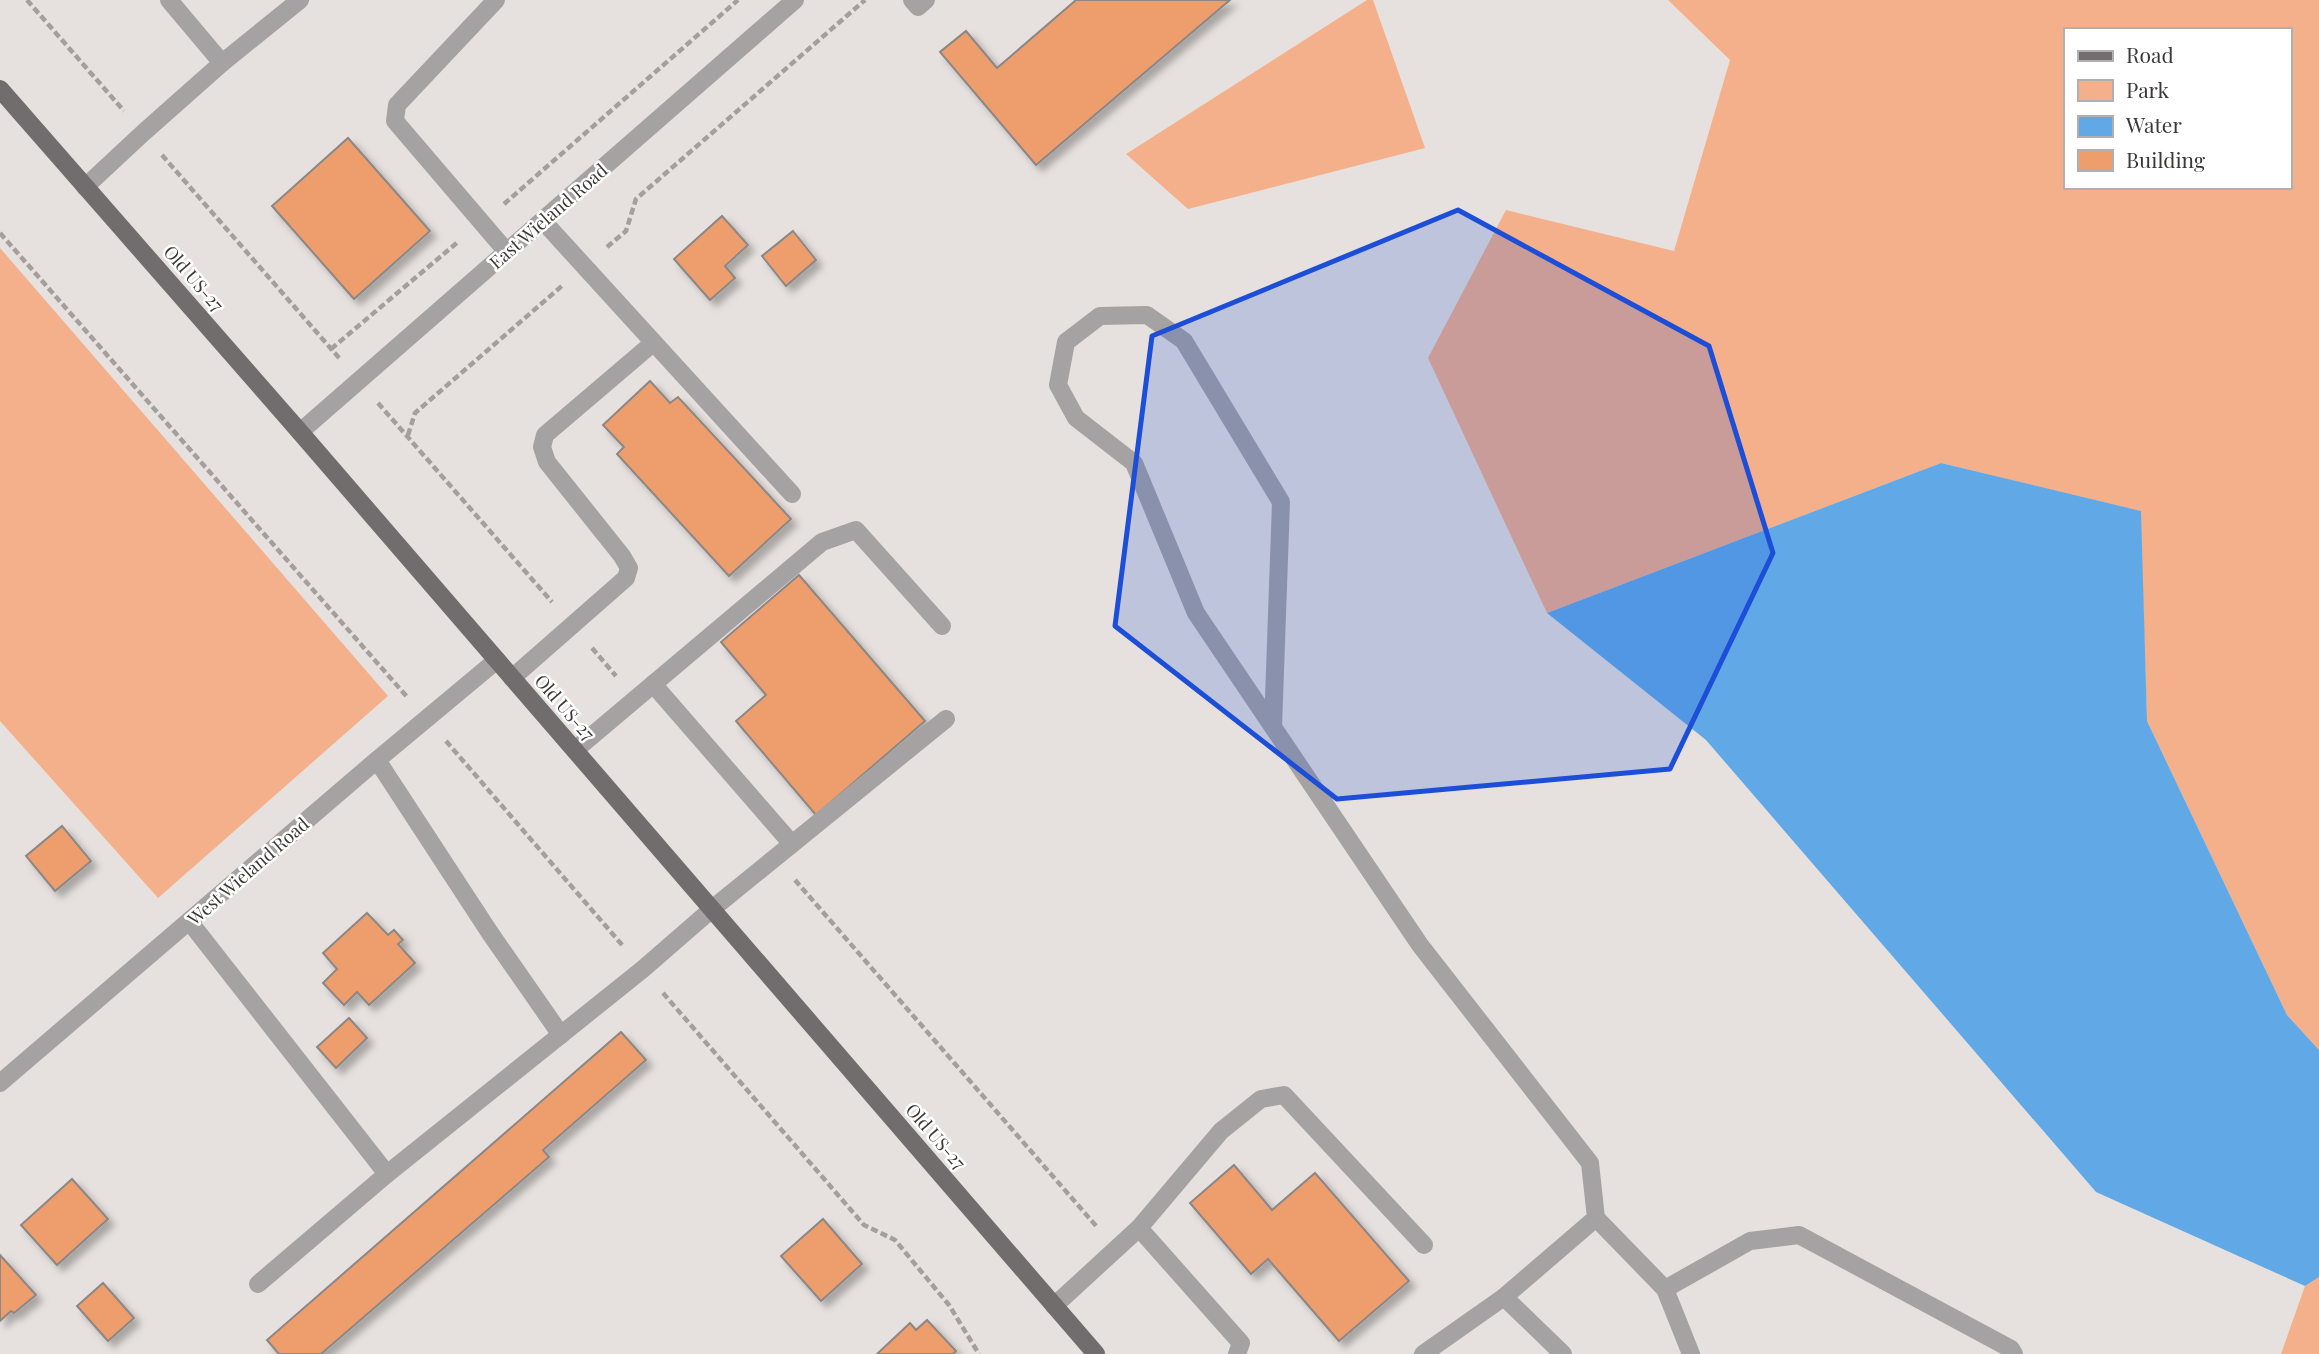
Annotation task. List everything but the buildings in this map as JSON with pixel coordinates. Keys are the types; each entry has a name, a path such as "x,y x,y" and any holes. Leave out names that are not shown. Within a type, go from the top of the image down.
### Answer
{"main road":[{"name":"Old US-27","path":"0,89 300,432 1096,1354"}],"street":[{"path":"169,0 222,63"},
{"path":"85,187 222,63 300,0"},
{"path":"496,0 397,105 395,121 507,252"},
{"name":"East Wieland Road","path":"300,432 795,0"},
{"path":"912,0 918,7 926,0"},
{"path":"543,221 792,494"},
{"path":"1273,727 1282,502 1184,341 1147,315 1100,316 1066,342 1059,385 1076,418 1133,463 1196,613 1420,945 1590,1163 1596,1218 1665,1289 1691,1354"},
{"path":"512,677 626,578 629,568 622,556 547,462 542,447 545,435 653,343"},
{"path":"575,750 822,542 856,530 942,626"},
{"name":"West Wieland Road","path":"0,1083 497,660"},
{"path":"653,684 792,844"},
{"path":"258,1284 387,1174 643,969 712,909 946,719"},
{"path":"377,760 561,1035"},
{"path":"189,921 387,1174"},
{"path":"1054,1306 1139,1228 1221,1132 1261,1099 1284,1095 1424,1245"},
{"path":"1423,1354 1504,1297 1596,1218"},
{"path":"1139,1228 1241,1343 1237,1354"},
{"path":"1665,1289 1750,1241 1799,1235 2011,1349 2014,1354"},
{"path":"1504,1297 1563,1354"}],"path":[{"path":"331,349 738,0"},
{"path":"407,436 415,413 626,231 636,198 865,0"},
{"path":"0,233 864,1225 895,1240 949,1305 979,1354"}],"highlighted area":[{"path":"1458,210 1709,346 1773,553 1670,769 1337,799 1115,626 1152,336"}],"green space":[{"path":"1367,0 1373,0 1425,148 1188,209 1126,154"},
{"path":"1668,0 2319,0 2319,1050 2287,1015 2147,721 2140,511 1941,463 1547,613 1428,358 1506,210 1674,251 1730,60"},
{"path":"0,248 388,696 158,898 0,721"},
{"path":"2319,1277 2319,1354 2281,1354 2305,1286"}],"water":[{"path":"1941,463 2141,511 2147,721 2287,1015 2319,1050 2319,1277 2305,1286 2096,1192 1706,740 1547,613"}]}
